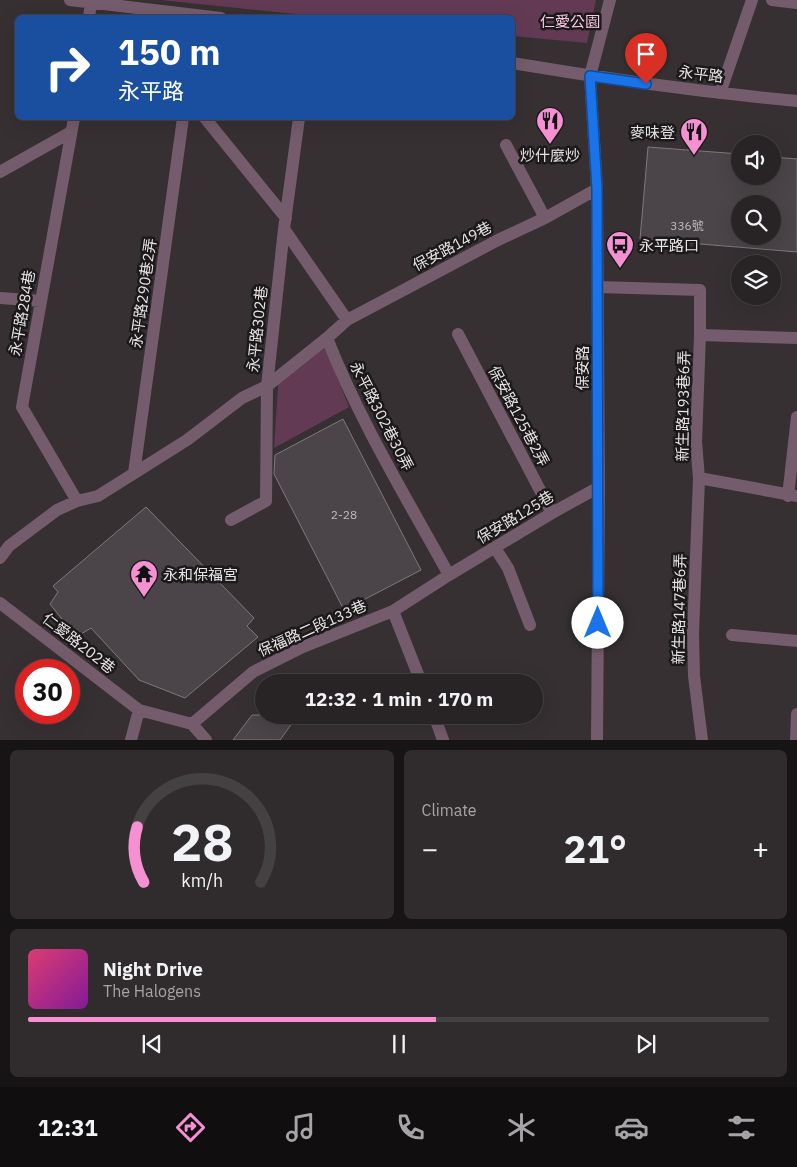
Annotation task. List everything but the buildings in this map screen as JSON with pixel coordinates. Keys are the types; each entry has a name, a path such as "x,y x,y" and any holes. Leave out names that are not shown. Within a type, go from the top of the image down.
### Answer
{"street":[{"path":"70,0 195,15"},
{"name":"保安路","path":"597,740 599,487 597,189 590,76 610,0"},
{"path":"720,94 752,0"},
{"path":"772,0 797,3"},
{"path":"89,15 91,2"},
{"name":"永平路","path":"515,63 590,76 720,94 797,100"},
{"name":"永平路284巷","path":"74,120 22,407 77,501"},
{"name":"永平路290巷2弄","path":"134,473 183,120"},
{"path":"207,120 285,223 347,320"},
{"name":"永平路302巷","path":"134,473 208,426 242,398 267,386 299,120"},
{"path":"0,172 71,132"},
{"path":"506,144 545,218"},
{"name":"保安路149巷","path":"327,338 347,320 498,240 545,218 597,189"},
{"name":"新生路193巷6弄","path":"598,287 700,290 696,442 699,478"},
{"path":"0,298 41,302"},
{"name":"保安路125巷2弄","path":"458,334 552,513"},
{"path":"700,335 797,338"},
{"path":"231,520 266,502 267,386 327,338"},
{"name":"永平路302巷30弄","path":"327,338 362,417 449,575"},
{"path":"699,478 793,496 797,417"},
{"path":"0,558 10,546 57,510 77,501 98,496 134,473"},
{"name":"新生路147巷6弄","path":"699,478 694,668 702,740"},
{"name":"保安路125巷","path":"449,575 599,487"},
{"path":"495,548 508,568 530,624"},
{"name":"保福路二段133巷","path":"192,724 253,672 302,647 393,611 449,575"},
{"name":"仁愛路202巷","path":"0,603 139,710"},
{"path":"393,611 418,674"},
{"path":"732,635 797,641"},
{"path":"131,740 139,710 192,724 206,740"},
{"path":"796,740 797,714"},
{"path":"437,724 443,740"}],"green space":[{"name":"仁愛公園","path":"161,0 596,0 587,43 515,36 515,15 305,15"},
{"path":"325,347 349,407 274,448 279,372"}],"place":[{"name":"炒什麼炒","path":"550,145"},
{"name":"麥味登","path":"694,156"},
{"name":"永平路口","path":"620,269"},
{"name":"永和保福宮","path":"144,598"}],"route":[{"path":"598,623 597,189 590,76 646,84"}]}
